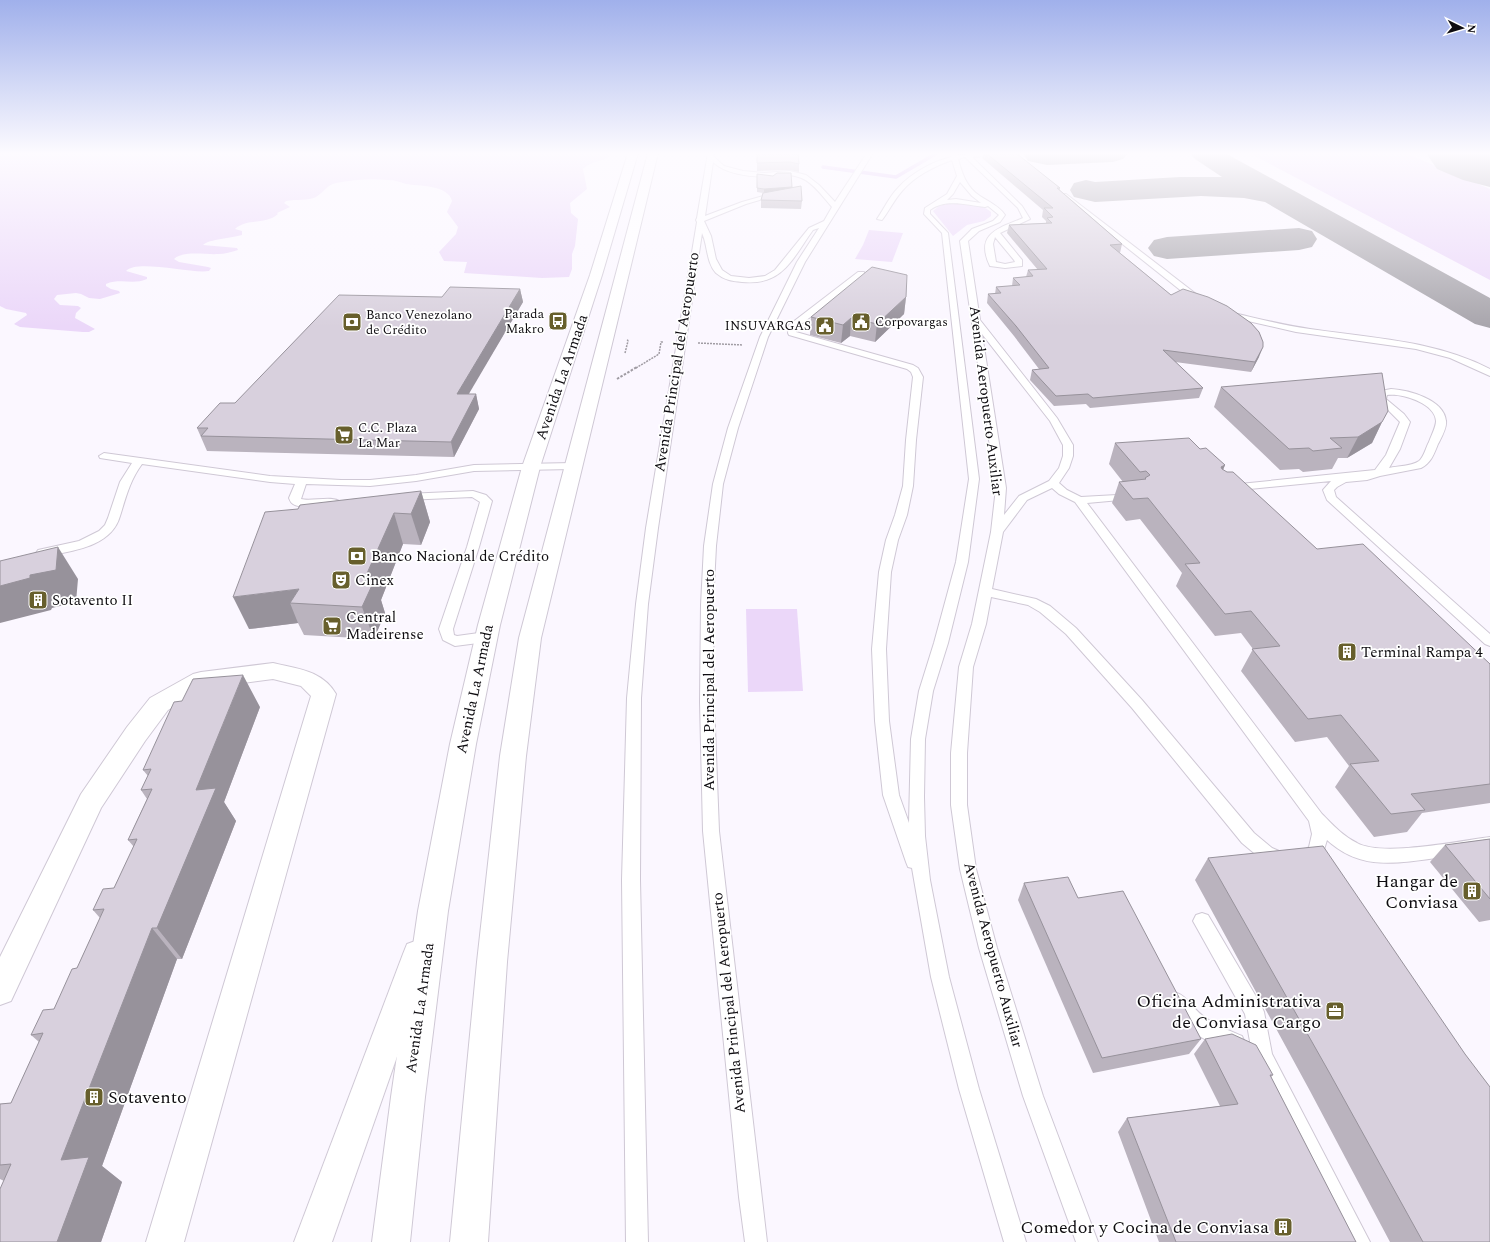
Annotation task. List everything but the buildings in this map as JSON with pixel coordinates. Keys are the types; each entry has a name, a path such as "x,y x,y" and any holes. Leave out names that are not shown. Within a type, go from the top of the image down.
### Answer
{"main road":[{"name":"Avenida La Armada","path":"391,1242 408,1097 434,912 462,744 486,637 531,467 596,274 615,211"},
{"name":"Avenida La Armada","path":"469,1242 492,962 513,756 530,638 638,211"},
{"path":"0,990 90,802 136,734 159,704 201,680 272,671 309,680 324,694 164,1242"},
{"path":"313,1242 434,912"}],"lane":[{"name":"Avenida Principal del Aeropuerto","path":"637,1242 631,880 634,698 642,604 652,528 701,211"},
{"path":"721,211 699,220 708,236 712,259 718,271 729,278 749,280 767,278 778,272 811,229 826,222"},
{"name":"Avenida Principal del Aeropuerto","path":"756,1242 711,831 707,694 707,605 710,546 718,484 734,428 764,337 801,262 833,211"},
{"path":"880,219 885,211"},
{"name":"Avenida Aeropuerto Auxiliar","path":"927,211 927,214 945,233 974,479 962,562 941,643 926,691 918,739 916,797 921,880 940,977 968,1089 1015,1242"},
{"name":"Avenida Aeropuerto Auxiliar","path":"998,211 1001,218 998,221 980,228 972,233 964,242 1001,488 997,532 979,624 966,667 961,710 959,805 968,869 988,948 1033,1096 1088,1242"},
{"path":"996,232 1018,260 1019,264 1005,266 993,264 988,250 988,243 996,232 1027,219 1023,211"},
{"path":"1084,211 1189,294 1202,302"},
{"path":"862,274 792,327 792,333 910,367 915,370 918,377 911,440 908,486 901,515 892,540 885,572 879,649 882,721 891,795 921,880"},
{"path":"1222,311 1258,322 1295,330 1392,342 1434,350 1463,359 1490,373"},
{"path":"976,321 1033,393 1063,434 1068,445 1068,456 1064,468 1053,484 1023,498 997,532"},
{"path":"1219,489 1378,473 1388,461 1405,422 1401,416 1381,398 1384,393 1389,392 1408,394 1417,397 1436,410 1440,414 1442,422 1427,458 1423,463 1417,466 1334,482 1328,490 1331,498 1345,512 1490,641"},
{"path":"104,456 138,462 270,479 370,483 416,478 474,468 573,466"},
{"path":"28,556 82,544 103,534 114,520 118,498 128,474 138,462"},
{"path":"302,480 295,498 296,501 305,504 348,501"},
{"path":"1053,484 1063,492 1078,500 1316,819 1334,838 1352,849 1368,855 1389,857 1490,844"},
{"path":"394,498 473,494 482,497 486,501 473,547 446,629 448,637 455,641 486,637"},
{"path":"1078,500 1135,496"},
{"path":"985,592 1032,602 1045,609 1071,631 1137,704 1243,832 1266,853 1282,860 1289,860 1303,859 1316,851 1320,834 1316,819"},
{"path":"1202,921 1254,1012 1263,1058 1359,1242"},
{"path":"1168,987 1178,1004 1194,1022 1217,1036 1239,1045 1263,1058"}],"shaded area":[{"path":"0,211 281,211 268,219 245,224 235,229 242,231 242,235 215,240 203,245 237,248 238,250 221,254 189,254 178,256 174,259 179,262 211,268 209,271 190,271 141,266 126,271 147,277 147,279 142,281 111,282 106,284 106,286 119,291 120,293 100,299 89,298 76,293 57,295 54,299 60,305 78,306 81,308 76,313 75,318 95,329 89,332 20,327 14,324 27,315 26,313 6,309 0,306"},
{"path":"571,211 571,213 578,219 575,246 572,254 572,269 569,277 542,278 464,273 467,262 444,261 439,252 456,234 458,227 447,212"},
{"path":"933,211 990,211 991,216 984,221 967,225 953,236"},
{"path":"1359,211 1490,211 1490,280"},
{"path":"869,230 903,233 892,262 855,259"},
{"path":"746,609 797,609 803,691 748,692"}],"taxiway":[{"path":"1306,211 1490,315"},
{"path":"1167,248 1299,239"}],"place":[{"name":"Parada Makro","path":"558,321"},
{"name":"Banco Venezolano de Crédito","path":"352,322"},
{"name":"Corpovargas","path":"861,322"},
{"name":"INSUVARGAS","path":"825,326"},
{"name":"C.C. Plaza La Mar","path":"344,435"},
{"name":"Banco Nacional de Crédito","path":"357,556"},
{"name":"Cinex","path":"341,580"},
{"name":"Sotavento II","path":"38,600"},
{"name":"Central Madeirense","path":"332,626"},
{"name":"Terminal Rampa 4","path":"1347,652"},
{"name":"Hangar de Conviasa","path":"1472,891"},
{"name":"Oficina Administrativa de Conviasa Cargo","path":"1335,1011"},
{"name":"Sotavento","path":"94,1097"},
{"name":"Comedor y Cocina de Conviasa","path":"1283,1227"}]}
